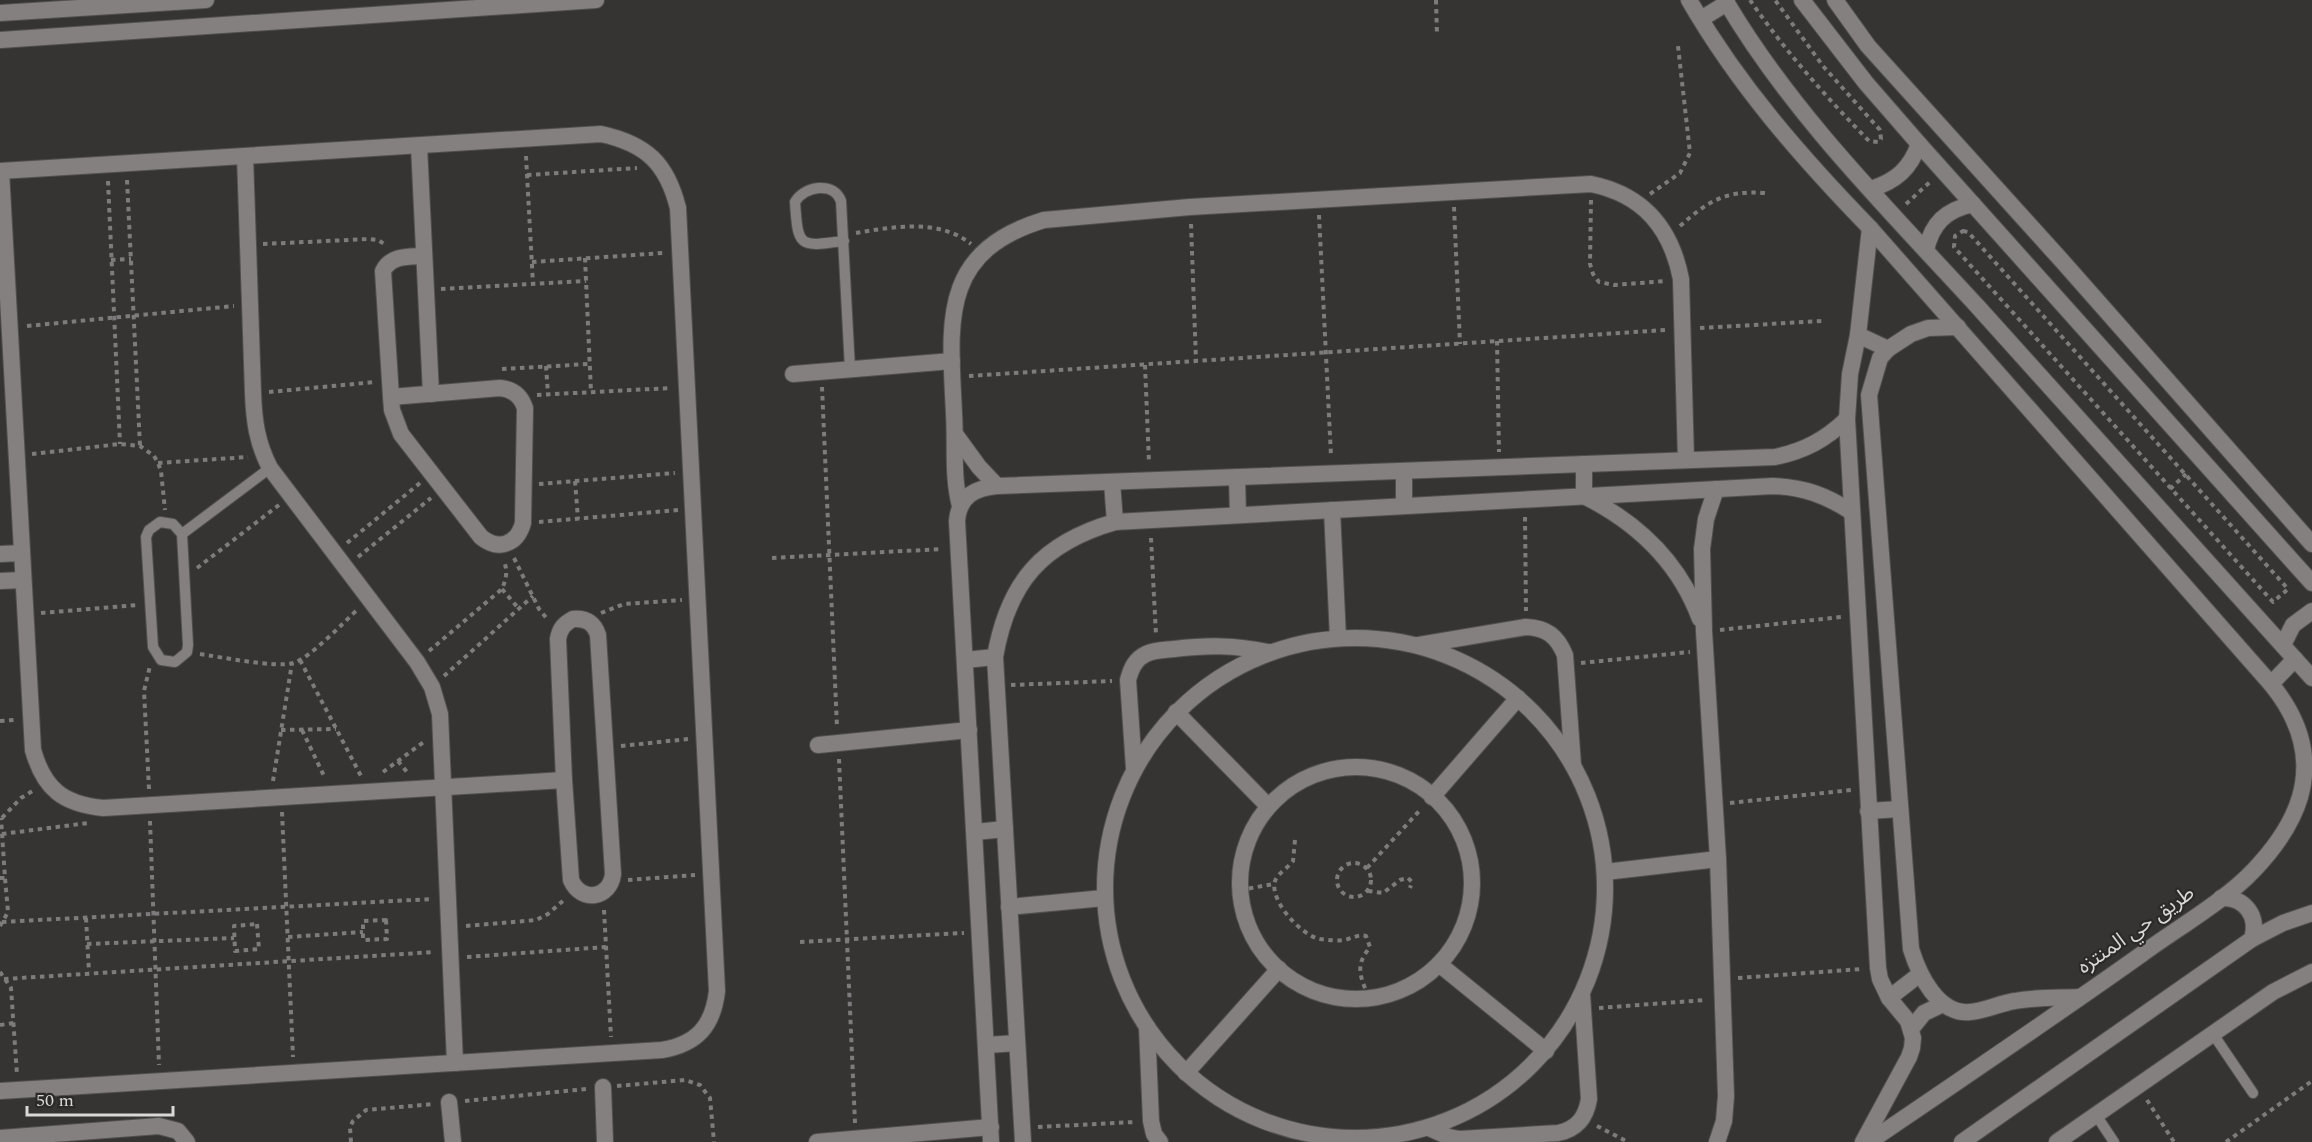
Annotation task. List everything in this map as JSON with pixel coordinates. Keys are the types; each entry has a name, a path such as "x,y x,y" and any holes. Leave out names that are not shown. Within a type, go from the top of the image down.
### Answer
{"street":[{"path":"0,13 206,0"},
{"path":"0,40 596,0"},
{"name":"طريق حي المنتزه","path":"1689,0 1734,70 1816,173 1870,228 2271,684 2287,704 2298,726 2304,749 2304,773 2300,797 2290,820 2268,855 2254,871 2221,898 2081,997 1869,1142"},
{"path":"1802,0 1866,84 2312,583"},
{"path":"1835,0 1868,46 2312,544"},
{"path":"1701,19 1726,2 1762,57 1802,109 1871,189 2156,502 2312,678"},
{"path":"0,1091 677,1047 696,1036 710,1019 716,1006 717,991 678,208 672,186 661,166 644,150 624,139 601,135 1,171 33,750 38,770 49,786 65,799 84,806 103,808 333,794 368,788 445,787 564,780"},
{"path":"1871,189 1897,178 1907,168 1919,144"},
{"path":"419,146 431,394"},
{"path":"245,156 255,428 267,462 417,662 432,687 441,714 455,1062"},
{"path":"817,1142 991,1135 957,521 960,506 954,477 955,434 951,330 955,302 966,276 982,254 1011,233 1044,220 1190,207 1453,191 1591,184 1609,188 1636,201 1654,218 1668,237 1677,261 1681,279 1686,460"},
{"path":"1926,250 1929,236 1946,214 1959,207 1973,204"},
{"path":"1863,1142 1909,1057 1912,1038 1911,1029 1904,1015 1889,998 1880,979 1878,968 1856,615 1846,419 1870,228"},
{"path":"390,389 431,394 500,388 519,396 525,408 524,523 515,540 502,545 488,543 481,537 401,434 394,416 390,389 383,270 390,260 424,256"},
{"path":"1958,327 1928,328 1911,334 1888,349 1880,358 1874,372 1869,395 1909,936 1920,974 1949,1009 1968,1012 2019,1000 2081,997"},
{"path":"1858,335 1888,349"},
{"path":"2120,369 2140,349"},
{"path":"793,374 850,369 952,369"},
{"path":"1850,374 1874,372"},
{"path":"960,506 973,491 997,486 1774,457 1795,453 1814,445 1832,434 1846,419"},
{"path":"955,434 974,461 997,486"},
{"path":"1584,464 1584,496"},
{"path":"1404,471 1404,506"},
{"path":"1237,477 1238,515"},
{"path":"1112,482 1115,522"},
{"path":"1022,1135 995,657 1000,630 1009,604 1023,580 1042,559 1064,542 1088,530 1115,522 1773,486 1794,487 1823,496 1851,511"},
{"path":"1716,489 1703,534 1704,631 1718,859 1726,1096 1724,1121 1717,1142"},
{"path":"1584,496 1630,523 1656,547 1683,583 1704,631"},
{"path":"1332,510 1338,638"},
{"path":"0,554 22,553"},
{"path":"0,581 23,580"},
{"path":"2283,645 2293,625 2312,611"},
{"path":"1856,615 1885,612"},
{"path":"573,619 590,622 596,628 598,636 605,747 608,887 591,896 584,895 573,886 571,880 558,639 565,623 573,619"},
{"path":"1415,645 1526,627 1539,628 1551,633 1560,643 1566,664 1573,765"},
{"path":"1429,1128 1460,1139 1558,1133 1568,1131 1583,1119 1588,1109 1583,1002 1602,924 1605,872 1599,835 1589,799 1573,765 1548,729 1518,698 1486,675 1452,658 1415,645 1377,639 1338,638 1302,643 1268,652 1234,668 1203,688 1176,712 1153,739 1134,768 1116,809 1106,853 1104,898 1108,932 1116,965 1129,997 1165,1051 1186,1073 1218,1097 1252,1116 1289,1130 1322,1139 1371,1140 1401,1135 1429,1128 1462,1115 1493,1098 1521,1076 1546,1051 1583,1002"},
{"path":"1134,768 1128,680 1137,660 1157,651 1212,645 1268,652"},
{"path":"965,660 995,657"},
{"path":"2271,684 2295,659"},
{"path":"1432,796 1518,698"},
{"path":"1176,712 1268,806"},
{"path":"818,745 969,730"},
{"path":"1348,767 1393,774 1418,785 1432,796 1456,825 1469,860 1471,879 1471,897 1467,916 1460,933 1439,964 1408,987 1370,998 1331,996 1303,986 1279,969 1266,956 1248,925 1240,890 1243,854 1249,837 1268,806 1296,783 1330,770 1348,767"},
{"path":"1868,811 1900,809"},
{"path":"975,832 1005,829"},
{"path":"1605,872 1718,859"},
{"path":"1009,907 1104,898"},
{"path":"2221,898 2238,901 2251,913 2254,922 2252,939"},
{"path":"1962,1142 2252,939 2283,923 2312,913"},
{"path":"1439,964 1546,1051"},
{"path":"1186,1073 1279,969"},
{"path":"2057,1142 2273,992 2312,972"},
{"path":"1889,998 1920,974"},
{"path":"1911,1029 1924,1013 1943,1004"},
{"path":"1147,1027 1151,1121 1154,1134 1160,1142"},
{"path":"987,1046 1017,1043"},
{"path":"603,1087 605,1142"},
{"path":"449,1102 453,1142"},
{"path":"0,1138 159,1126 178,1131 187,1142"}],"lane":[{"path":"844,238 811,245 800,239 797,233 795,202 798,196 807,190 828,188 834,190 841,201 844,238 850,369"},
{"path":"182,534 267,462"},
{"path":"167,522 173,524 182,534 188,645 187,652 176,662 161,660 153,647 146,537 154,525 167,522"},
{"path":"2213,1034 2253,1093"},
{"path":"2096,1115 2114,1142"}],"path":[{"path":"1436,0 1437,36"},
{"path":"1750,0 1776,36 1831,102 1869,141 1878,142 1881,138 1880,130 1823,66 1775,0"},
{"path":"1636,201 1661,188 1680,173 1690,153 1678,46"},
{"path":"525,139 533,284"},
{"path":"126,164 140,446"},
{"path":"107,165 120,444"},
{"path":"527,175 661,166"},
{"path":"1894,215 1942,170"},
{"path":"1591,184 1590,264 1599,282 1614,285 1681,279"},
{"path":"1453,191 1460,344"},
{"path":"1668,237 1708,204 1725,195 1745,191 1765,193"},
{"path":"1318,199 1332,474"},
{"path":"1190,207 1196,361"},
{"path":"844,238 892,227 931,228 968,241 982,254"},
{"path":"1968,232 2185,475 2288,589 2273,602 1954,247 1953,241 1958,233 1968,232"},
{"path":"248,244 369,238 386,244 396,258"},
{"path":"532,262 680,252"},
{"path":"585,258 591,392"},
{"path":"111,260 131,259"},
{"path":"425,290 586,281"},
{"path":"9,328 250,304"},
{"path":"952,369 1145,365 1822,321"},
{"path":"1497,341 1499,467"},
{"path":"499,369 589,364"},
{"path":"1145,365 1150,480"},
{"path":"546,366 548,394"},
{"path":"519,396 687,387"},
{"path":"253,393 390,389"},
{"path":"17,456 120,444 140,446 154,456 159,463 167,522"},
{"path":"2156,502 2201,459"},
{"path":"159,463 267,462"},
{"path":"524,485 691,472"},
{"path":"335,553 431,474"},
{"path":"575,481 578,519"},
{"path":"346,567 442,488"},
{"path":"184,578 291,495"},
{"path":"1525,500 1526,627"},
{"path":"524,523 693,509"},
{"path":"1150,520 1157,651"},
{"path":"417,662 502,589 507,569 502,545"},
{"path":"502,545 545,616 560,630"},
{"path":"772,558 959,548"},
{"path":"502,589 519,609"},
{"path":"432,687 533,597"},
{"path":"187,652 275,664 292,663 300,660 369,599"},
{"path":"590,622 605,610 624,604 698,599"},
{"path":"25,614 150,604"},
{"path":"1704,631 1856,615"},
{"path":"1566,664 1705,650"},
{"path":"156,655 147,672 144,691 159,1081"},
{"path":"300,660 368,788 442,728"},
{"path":"292,663 281,730 276,797 288,937 294,1072"},
{"path":"997,686 1128,680"},
{"path":"281,730 336,729"},
{"path":"302,730 333,794"},
{"path":"605,747 705,738"},
{"path":"1,924 8,912 3,878 1,819 21,798 37,788 49,786"},
{"path":"1714,805 1867,789"},
{"path":"1367,868 1432,796"},
{"path":"2,834 84,825 96,818 103,808"},
{"path":"1295,840 1293,861 1277,877 1274,884 1277,898 1294,924 1310,936 1339,941 1366,936 1370,947 1361,960 1361,972 1363,986 1370,998"},
{"path":"1368,891 1371,879 1367,868 1354,862 1347,864 1338,874 1338,887 1349,896 1362,895 1368,891 1383,893 1400,880 1408,878 1413,882 1410,888"},
{"path":"612,1053 606,947 608,887 712,874"},
{"path":"1240,890 1274,884"},
{"path":"450,927 536,920 558,906 573,886"},
{"path":"1,924 449,898"},
{"path":"86,918 89,972"},
{"path":"386,920 387,939 363,940 363,932 363,921 386,920"},
{"path":"257,924 258,949 235,951 234,938 234,926 257,924"},
{"path":"288,937 363,932"},
{"path":"800,942 981,932"},
{"path":"87,944 234,938"},
{"path":"4,979 288,961 606,947"},
{"path":"1722,979 1878,968"},
{"path":"0,972 11,988 18,1089"},
{"path":"1583,1002 1723,999"},
{"path":"0,1024 14,1023"},
{"path":"351,1142 352,1121 366,1110 684,1080 700,1085 710,1098 714,1142"},
{"path":"2226,1142 2312,1081"},
{"path":"2138,1086 2174,1142"},
{"path":"1583,1119 1628,1142"},
{"path":"1022,1135 1151,1121"}]}
